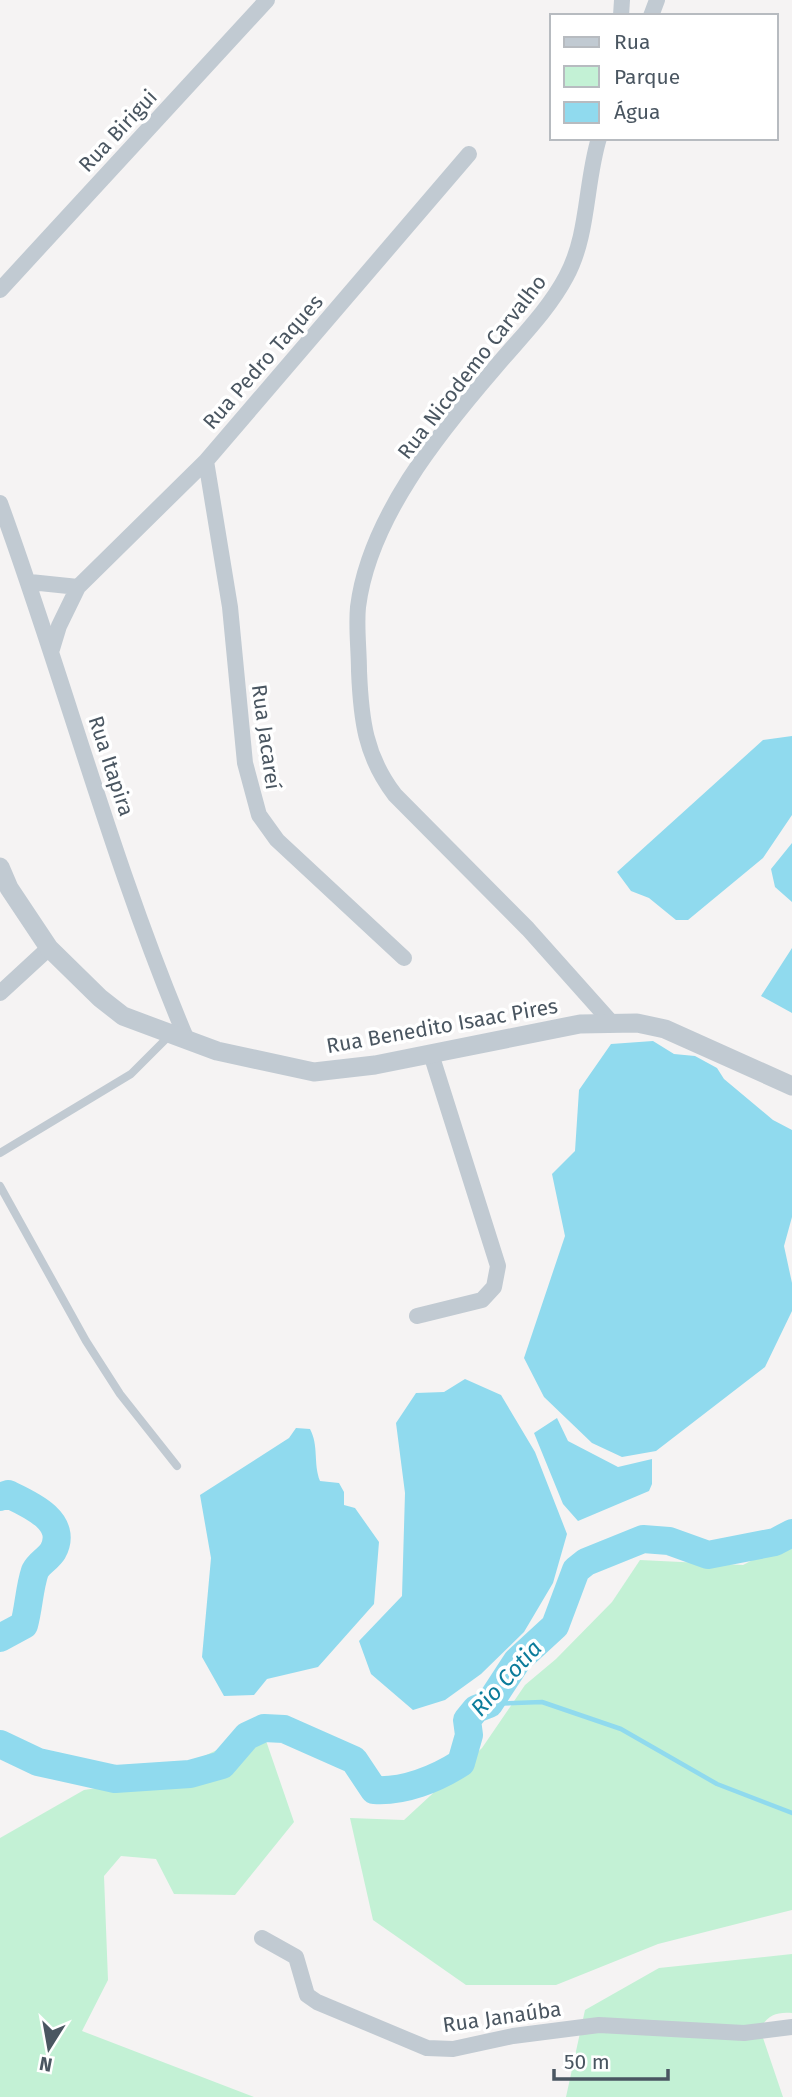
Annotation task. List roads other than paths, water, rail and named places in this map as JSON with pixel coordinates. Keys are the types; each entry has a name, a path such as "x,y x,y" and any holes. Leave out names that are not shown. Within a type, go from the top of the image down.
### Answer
{"street":[{"name":"Rua Birigui","path":"0,290 267,0"},
{"name":"Rua Nicodemo Carvalho","path":"599,140 576,254 566,278 548,305 438,439 387,517 371,556 358,608 361,721 379,775 395,795 528,929 611,1022"},
{"name":"Rua Pedro Taques","path":"52,649 59,626 78,587 206,461 469,154"},
{"name":"Rua Jacareí","path":"206,461 230,607 245,764 259,815 277,840 404,958"},
{"name":"Rua Itapira","path":"0,503 30,582 178,1038"},
{"path":"30,582 78,587"},
{"name":"Rua Benedito Isaac Pires","path":"0,867 9,888 49,948 73,974 123,1016 178,1038 259,1062 314,1072 431,1054 518,1034 611,1022 637,1023 664,1029 792,1086"},
{"path":"0,993 49,948"},
{"path":"417,1316 482,1300 494,1287 498,1266 431,1054"},
{"name":"Rua Janaúba","path":"262,1938 296,1957 307,1995 317,2002 427,2048 453,2049 513,2036 599,2025 744,2033 792,2027"}],"lane":[{"path":"0,1153 131,1074 178,1038"},
{"path":"0,1186 113,1383 177,1466"}],"water":[{"path":"792,736 792,815 763,858 688,920 676,920 649,898 631,891 617,872 763,740"},
{"path":"792,843 792,902 775,887 771,869"},
{"path":"792,948 792,1013 761,996"},
{"path":"653,1041 674,1054 695,1056 717,1068 724,1079 773,1120 792,1130 792,1217 784,1246 792,1283 792,1311 765,1367 656,1451 622,1457 592,1443 544,1397 524,1358 565,1236 552,1174 575,1151 579,1090 611,1044"},
{"path":"465,1379 501,1395 535,1452 567,1534 553,1583 524,1632 481,1674 445,1700 413,1710 371,1674 359,1641 402,1596 405,1493 396,1423 416,1393 444,1392"},
{"path":"557,1418 568,1441 618,1467 652,1459 652,1484 649,1491 578,1521 563,1504 534,1433"},
{"path":"296,1428 310,1429 320,1481 339,1483 344,1492 344,1505 355,1508 379,1542 374,1604 318,1667 267,1679 254,1695 224,1696 202,1657 211,1558 200,1495 289,1438"}],"waterway":[{"name":"Rio Cotia","path":"0,1497 8,1494 44,1515 56,1531 57,1540 53,1551 35,1571 24,1625 0,1638"},
{"name":"Rio Cotia","path":"0,1744 38,1762 115,1779 190,1774 222,1765 247,1736 264,1728 284,1729 354,1760 374,1790 408,1787 461,1763 469,1735 467,1720 476,1709 489,1704 517,1661 555,1626 576,1570 586,1562 643,1539 669,1541 708,1555 775,1542 792,1533"},
{"path":"489,1704 542,1702 621,1729 717,1784 792,1813"}]}
